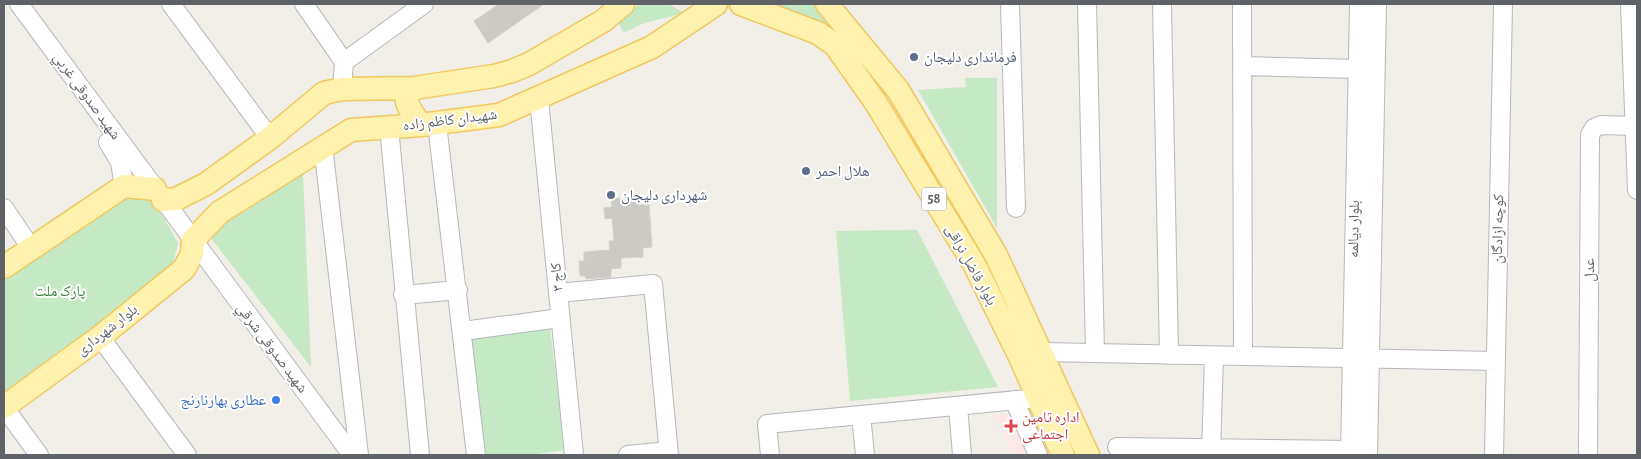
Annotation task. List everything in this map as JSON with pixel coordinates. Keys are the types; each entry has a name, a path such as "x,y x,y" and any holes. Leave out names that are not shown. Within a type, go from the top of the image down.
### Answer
{"main road":[{"path":"4,267 124,186 176,199 206,184 270,138 324,93 342,89 414,88 494,76 529,64 603,21 622,4"},
{"name":"شهیدان کاظم زاده","path":"193,240 220,212 351,130 429,124 499,115 652,47 716,4"},
{"name":"بلوار فاضل نراقی","path":"741,4 818,33 835,45 876,103 975,266 1038,398 1062,455"},
{"name":"بلوار فاضل نراقی","path":"827,4 898,90 996,254 1088,455"},
{"path":"846,4 898,90"},
{"path":"414,88 408,95 407,104 429,124"},
{"name":"بلوار شهرداری","path":"4,407 100,337 184,269 192,254 193,240"}],"street":[{"name":"شهید صدوقی غربي","path":"19,4 193,240"},
{"path":"171,4 270,138"},
{"path":"304,4 344,62 342,89"},
{"path":"344,62 424,4"},
{"path":"1010,4 1016,208"},
{"path":"1087,4 1095,352"},
{"path":"1162,4 1169,354"},
{"path":"1242,4 1243,356"},
{"name":"بلوار دیالمه","path":"1350,453 1359,4"},
{"name":"بلوار دیالمه","path":"1368,455 1377,4"},
{"name":"کوچه ازادگان","path":"1494,455 1503,4"},
{"path":"1630,4 1635,60 1637,190"},
{"path":"1242,66 1357,69"},
{"name":"کاج ۳","path":"538,99 574,455"},
{"path":"105,121 107,140 120,162 124,186"},
{"path":"429,124 458,290 476,455"},
{"name":"عدل","path":"1588,455 1590,135 1594,128 1601,125 1635,126"},
{"path":"389,127 420,455"},
{"path":"323,146 359,455"},
{"path":"4,208 31,248"},
{"name":"شهید صدوقی شرقي","path":"193,240 352,455"},
{"path":"558,293 654,284 668,453 628,455"},
{"path":"404,295 458,290"},
{"path":"463,331 560,318"},
{"path":"100,337 187,455"},
{"path":"1042,352 1496,362"},
{"path":"1212,452 1214,356"},
{"path":"770,455 767,424 1038,398"},
{"path":"1014,400 1038,455"},
{"path":"958,406 962,455"},
{"path":"4,407 39,455"},
{"path":"861,415 865,455"},
{"path":"1117,447 1212,452 1350,453"}],"shaded area":[{"name":"اداره تامین اجتماعی","path":"1017,413 1035,455 1012,455 994,415"}],"green space":[{"path":"639,4 668,4 685,13 644,23 624,33 618,22"},
{"path":"779,4 817,4 845,38 873,79 869,81 773,10"},
{"path":"965,78 997,78 997,228 918,90 966,87"},
{"path":"303,174 311,367 207,233"},
{"name":"پارک ملت","path":"120,190 152,196 178,243 173,263 95,326 4,394 4,271"},
{"path":"917,230 998,387 850,401 836,231"},
{"path":"550,328 565,450 529,455 485,455 470,339"}],"building":[{"path":"499,4 544,4 488,43 474,21"},
{"path":"639,197 640,205 649,204 652,247 643,248 643,257 621,258 621,268 611,269 611,277 586,279 585,276 580,276 579,261 584,261 584,252 610,250 609,241 614,241 612,218 605,219 604,208 612,207 611,199"}],"place":[{"name":"فرمانداری دلیجان","path":"914,57"},
{"name":"هلال احمر","path":"806,171"},
{"name":"شهرداری دلیجان","path":"611,195"},
{"name":"عطاری بهارنارنج","path":"276,400"},
{"name":"اداره تامین اجتماعی","path":"1011,426"}]}
